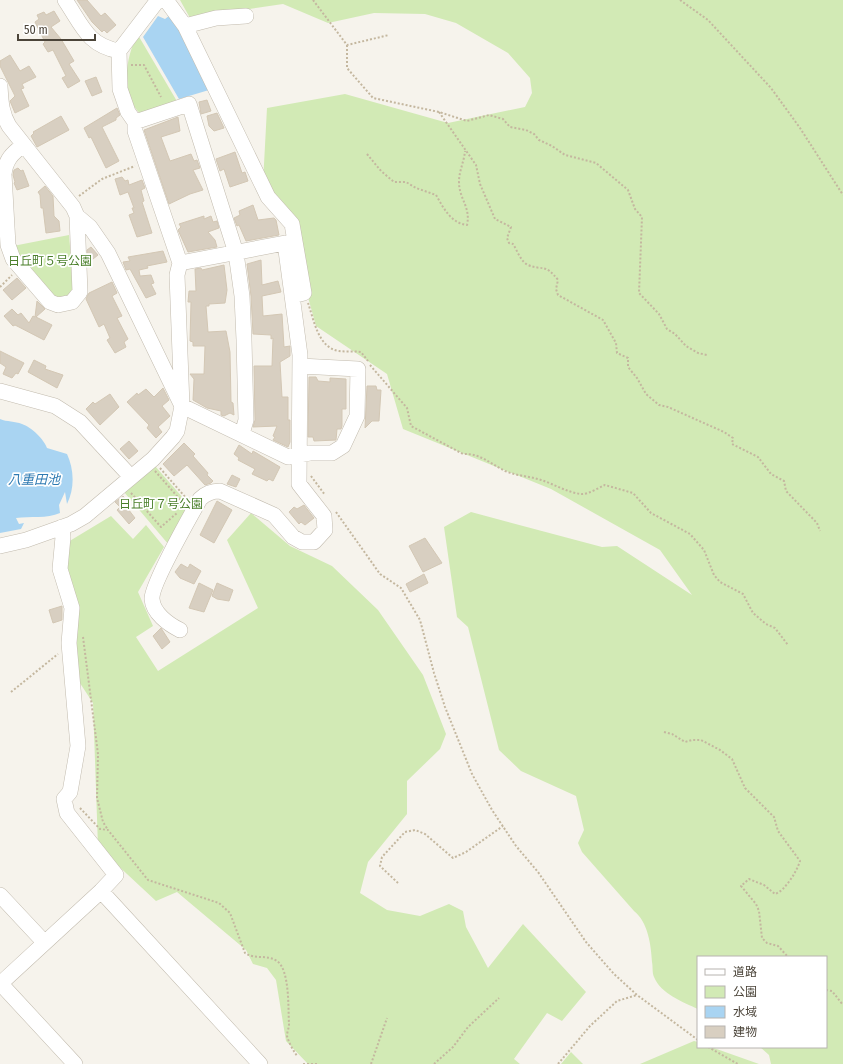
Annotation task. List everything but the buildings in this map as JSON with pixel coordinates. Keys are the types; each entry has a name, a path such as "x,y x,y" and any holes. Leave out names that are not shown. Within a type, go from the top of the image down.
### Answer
{"street":[{"path":"65,0 95,42 107,49 119,51"},
{"path":"0,546 26,540 62,527 94,510 130,484 149,462 169,443 176,431 182,406 177,275 180,263 135,131 135,122 128,112 120,89 119,51 158,0"},
{"path":"166,0 185,26 268,197 292,224 298,294 300,366 299,484 319,509 325,521 323,535 314,542 308,543 298,540 274,515 220,491 212,491 187,508 152,594 152,601 160,615 172,626 180,630"},
{"path":"185,26 216,18 246,16"},
{"path":"0,86 0,104 4,117 23,145 69,203 77,216 90,227 108,253 182,406 299,463"},
{"path":"135,122 189,104 236,253 242,296 243,325 246,420 242,434"},
{"path":"23,145 9,157 5,165 4,174 8,246 13,260 19,268 50,302 58,305 72,302 78,297 80,288 76,235 77,216"},
{"path":"180,263 285,243 298,294"},
{"path":"299,463 310,453 332,453 343,446 357,416 358,369 300,366"},
{"path":"0,391 55,406 80,422 130,484"},
{"path":"62,527 63,537 60,569 72,608 69,644 78,746 70,792 64,799 67,813 116,875 101,891 44,942 1,984 75,1064"},
{"path":"101,891 260,1064"},
{"path":"0,895 44,942"}],"path":[{"path":"313,0 347,45 347,68 373,98 439,112 467,121 489,115 503,119 510,127 526,130 534,134 539,140 565,154 596,163 628,190 635,209 642,217 639,293 659,314 667,329 675,334 686,346 698,353 707,355"},
{"path":"680,0 708,20 771,88 800,128 843,195"},
{"path":"347,45 389,34"},
{"path":"120,66 144,65 161,97"},
{"path":"439,112 476,165 480,184 496,219 511,227 507,238 509,244 513,244 520,254 521,259 527,265 545,267 558,280 556,289 558,295 603,320 616,343 617,353 628,358 628,367 637,378 646,394 659,405 668,406 724,432 733,438 732,444 758,457 771,474 784,482 786,491 818,523 820,532"},
{"path":"367,154 381,171 394,182 406,182 416,188 436,195 446,212 458,224 468,225 469,214 460,192 459,182 460,170 464,163 465,150"},
{"path":"69,203 102,179 145,162"},
{"path":"0,287 19,268"},
{"path":"298,294 324,343 338,351 361,352 374,370 407,408 411,426 463,454 470,453 481,457 504,470 542,480 554,486 583,494 605,484 633,493 651,513 690,534 704,550 717,578 732,590 743,594 753,613 766,624 775,628 788,645"},
{"path":"149,462 187,508"},
{"path":"149,462 152,473 155,471 187,508"},
{"path":"299,463 313,478 326,498"},
{"path":"130,484 161,527 187,508"},
{"path":"335,511 380,574 401,588 420,620 445,707 472,774 492,810 516,846 538,872 586,942 614,974 637,995 697,1039"},
{"path":"82,635 98,754 97,798 103,822 148,880 219,903 230,913 245,953 250,957 271,958 278,961 284,968 289,1026 287,1035 297,1056"},
{"path":"11,692 64,650 69,644"},
{"path":"664,732 672,734 685,742 701,740 732,759 745,788 774,817 778,831 800,861 796,873 779,893 775,894 764,885 749,880 742,886 756,904 759,911 762,938 767,942 778,946 787,956"},
{"path":"70,792 73,800 100,829 108,830"},
{"path":"398,883 380,866 382,857 405,832 415,830 425,834 453,858 466,852 503,826"},
{"path":"827,990 832,991 843,1005"},
{"path":"558,1064 590,1026 617,1001 637,995"},
{"path":"434,1064 453,1047 468,1027 499,998"},
{"path":"371,1064 387,1018"},
{"path":"710,1048 738,1064"},
{"path":"302,1064 319,1064"}],"green space":[{"path":"180,0 843,0 843,1064 771,1064 769,1055 761,1048 827,1048 827,956 697,956 697,1009 673,997 657,983 653,974 650,941 643,921 582,852 578,843 584,830 576,796 521,771 499,750 468,627 457,617 444,527 471,512 602,547 617,546 692,595 660,550 551,489 403,429 387,374 316,326 281,200 263,183 267,108 345,94 448,123 525,107 532,93 530,78 508,53 456,23 425,14 374,13 328,23 283,4 190,18"},
{"path":"138,35 178,103 141,114 134,107 127,87 130,54"},
{"name":"日丘町５号公園","path":"69,235 74,291 67,298 53,297 20,261 13,246"},
{"name":"日丘町７号公園","path":"155,466 191,507 169,545 124,492"},
{"path":"251,513 290,546 332,566 378,610 423,675 446,734 440,749 407,781 407,814 368,862 360,893 387,910 420,916 449,904 463,911 466,927 488,968 523,924 586,992 562,1021 547,1013 514,1059 520,1064 308,1064 286,1041 276,980 267,968 253,964 246,950 177,892 156,901 98,847 93,703 72,671 63,545 111,516 133,539 146,525 164,547 138,592 153,626 136,637 158,671 258,608 227,540"},
{"path":"694,1041 697,1042 697,1048 714,1048 759,1064 640,1064"},
{"path":"571,1052 583,1064 561,1064"}],"water":[{"path":"158,16 165,19 169,16 184,36 209,90 179,99 143,37"},
{"name":"八重田池","path":"0,419 26,426 40,437 47,448 67,454 73,479 70,498 67,504 65,492 59,505 60,513 44,517 16,518 19,524 24,523 21,529 0,533"}]}
